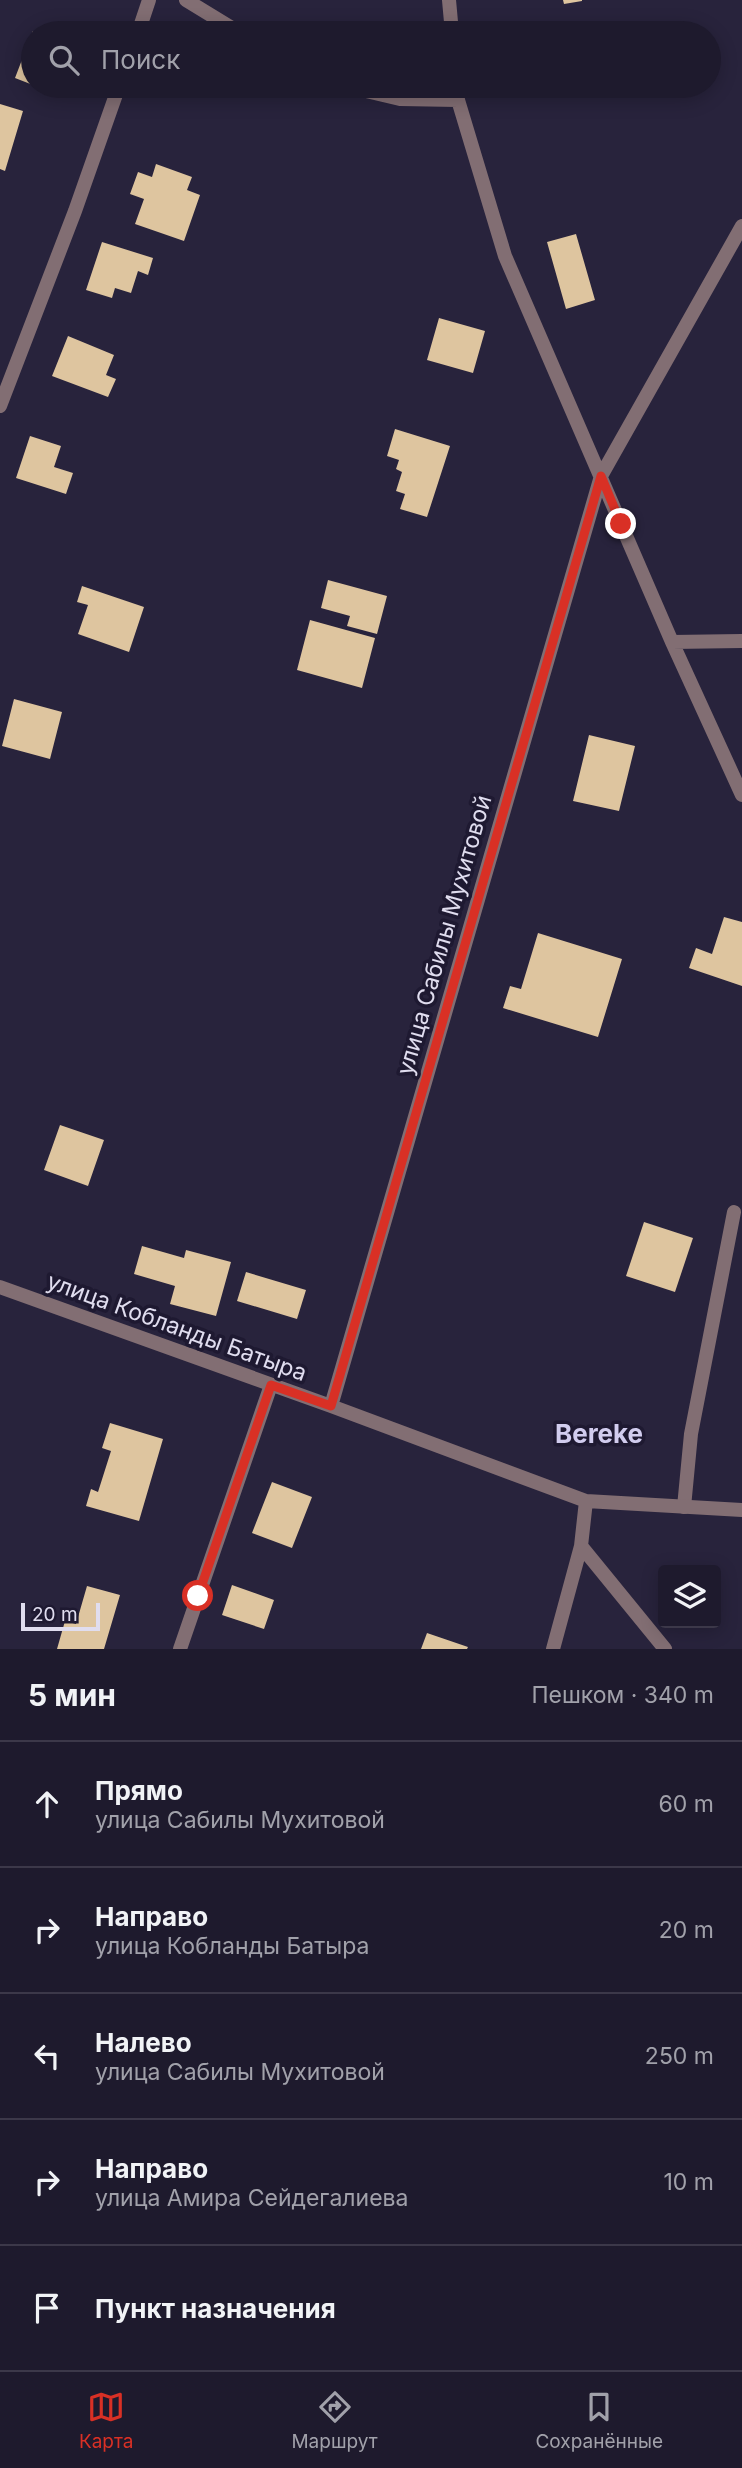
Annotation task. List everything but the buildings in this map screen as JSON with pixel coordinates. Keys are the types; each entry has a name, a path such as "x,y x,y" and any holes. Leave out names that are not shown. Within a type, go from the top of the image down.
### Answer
{"street":[{"path":"142,21 149,0"},
{"path":"186,0 220,21"},
{"path":"449,0 451,21"},
{"path":"0,406 75,211 115,98"},
{"path":"458,98 505,256 672,642 742,795"},
{"name":"улица Сабилы Мухитовой","path":"331,1406 601,476 742,226"},
{"path":"672,642 742,642"},
{"path":"684,1507 691,1434 734,1212"},
{"name":"улица Кобланды Батыра","path":"0,1287 586,1501 742,1510"},
{"path":"180,1649 271,1385"},
{"path":"553,1649 582,1546 586,1501"},
{"path":"582,1546 665,1649"}],"district":[{"name":"Bereke","path":"599,1434"}],"route":[{"path":"198,1596 271,1385 331,1406 601,476 621,524"}]}
